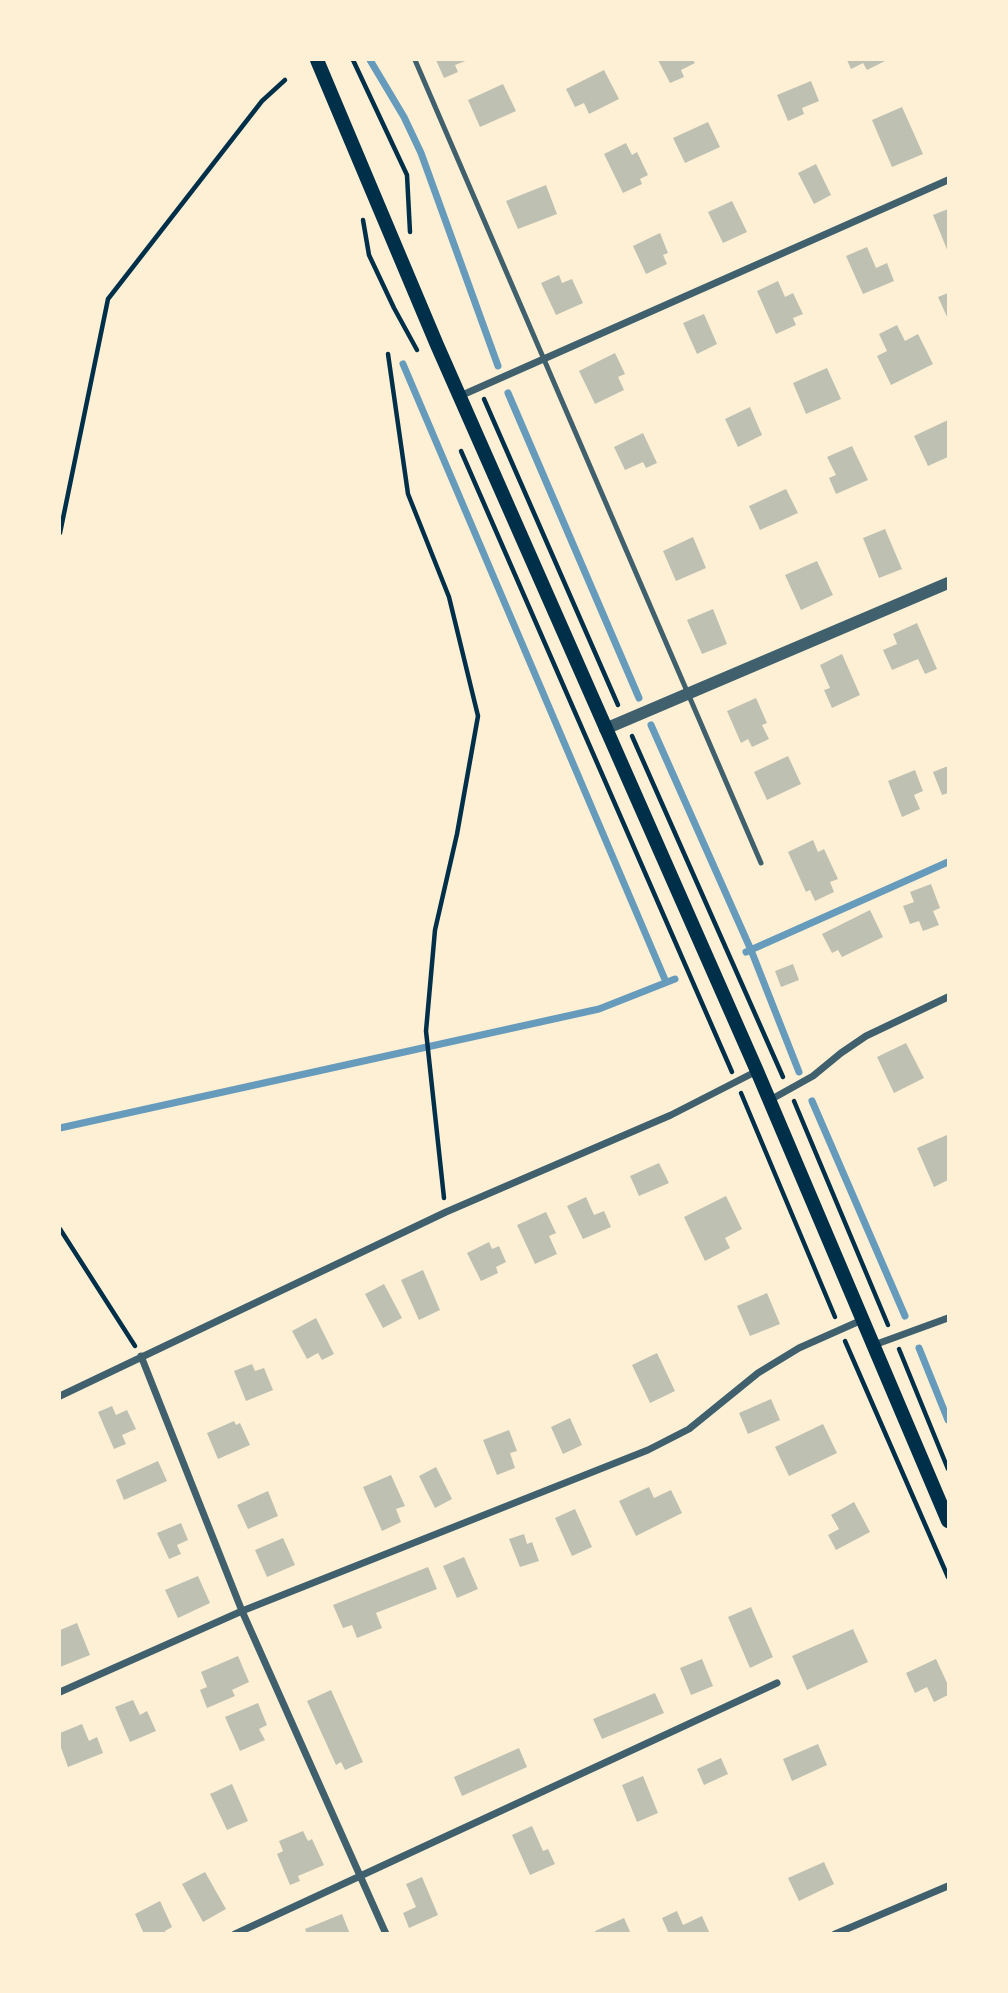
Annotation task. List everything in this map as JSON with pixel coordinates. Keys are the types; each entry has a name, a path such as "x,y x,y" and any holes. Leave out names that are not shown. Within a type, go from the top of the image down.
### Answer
{"main road":[{"path":"317,60 459,396 770,1101 948,1521"}],"street":[{"path":"459,396 948,180"},
{"path":"604,729 948,583"},
{"path":"770,1101 813,1076 866,1036 948,997"},
{"path":"60,1396 446,1212 671,1115 757,1071"},
{"path":"874,1345 948,1318"},
{"path":"60,1692 242,1611 648,1450 689,1429 758,1373 799,1348 863,1320"},
{"path":"141,1356 242,1611 386,1934"},
{"path":"235,1934 777,1683"},
{"path":"835,1934 948,1886"}],"lane":[{"path":"415,60 761,863"}],"path":[{"path":"353,60 407,175 410,237"},
{"path":"60,533 108,299 262,101 285,80"},
{"path":"362,212 369,255 419,352"},
{"path":"388,354 408,494 449,597 478,716 457,834 435,930 426,1031 446,1212"},
{"path":"456,439 948,1577"},
{"path":"60,1229 141,1356"}],"building":[{"path":"436,60 468,60 455,65 458,72 444,78"},
{"path":"658,60 693,60 695,63 681,70 684,77 670,83"},
{"path":"847,60 885,61 867,70 863,63 851,69"},
{"path":"604,70 619,99 589,114 584,103 575,107 566,89"},
{"path":"811,81 819,101 802,108 804,114 788,121 777,95"},
{"path":"503,84 516,111 480,127 468,100"},
{"path":"902,107 923,154 892,167 872,120"},
{"path":"708,122 720,147 685,163 673,138"},
{"path":"626,143 632,155 637,152 648,175 640,179 642,184 623,193 604,154"},
{"path":"816,164 831,195 814,204 798,173"},
{"path":"546,185 557,214 518,229 506,201"},
{"path":"732,201 747,232 723,243 708,212"},
{"path":"948,209 948,252 933,215"},
{"path":"660,233 668,253 663,255 667,264 646,274 633,246"},
{"path":"867,247 876,268 887,263 894,281 863,294 846,256"},
{"path":"559,275 562,283 572,279 583,303 556,315 541,283"},
{"path":"778,281 785,297 793,293 803,314 793,318 796,325 776,334 757,291"},
{"path":"948,293 948,319 938,297"},
{"path":"704,314 717,344 697,354 683,323"},
{"path":"897,325 905,341 918,334 933,364 891,385 877,356 887,351 879,334"},
{"path":"615,353 625,374 618,377 624,390 595,404 579,371"},
{"path":"827,368 841,399 806,414 793,383"},
{"path":"750,407 762,435 738,447 725,419"},
{"path":"948,420 948,457 928,466 914,436"},
{"path":"643,433 657,463 646,468 643,462 625,470 614,447"},
{"path":"852,446 868,480 836,494 829,478 836,475 827,457"},
{"path":"786,489 798,513 760,530 749,506"},
{"path":"885,529 902,569 879,578 863,538"},
{"path":"693,537 706,568 676,581 663,551"},
{"path":"817,561 833,595 801,610 785,575"},
{"path":"713,609 727,644 702,654 687,620"},
{"path":"917,623 937,669 925,674 918,659 892,670 883,650 897,644 893,634"},
{"path":"842,654 860,695 832,708 824,690 830,688 820,665"},
{"path":"756,698 767,723 762,725 769,739 752,747 748,739 741,743 727,711"},
{"path":"788,756 801,784 767,800 754,772"},
{"path":"948,766 948,793 942,795 933,772"},
{"path":"915,770 923,791 914,795 920,809 902,817 888,781"},
{"path":"813,840 818,852 824,849 838,879 830,882 834,892 815,901 810,890 806,892 788,852"},
{"path":"931,884 940,908 933,911 939,925 923,931 919,921 910,924 903,906 914,902 910,892"},
{"path":"870,910 883,937 842,957 838,950 832,953 822,934"},
{"path":"793,964 799,980 781,987 775,971"},
{"path":"906,1043 924,1078 894,1093 877,1057"},
{"path":"947,1135 948,1180 934,1187 917,1148"},
{"path":"659,1163 669,1183 639,1196 630,1176"},
{"path":"726,1196 742,1229 725,1238 730,1248 705,1261 684,1217"},
{"path":"586,1197 594,1215 604,1211 611,1227 583,1239 567,1206"},
{"path":"546,1212 556,1233 549,1236 557,1254 535,1264 517,1225"},
{"path":"489,1242 492,1249 499,1246 506,1262 496,1267 498,1273 481,1281 467,1253"},
{"path":"423,1270 440,1310 419,1320 401,1280"},
{"path":"384,1284 402,1318 383,1328 365,1294"},
{"path":"767,1293 780,1324 750,1336 737,1306"},
{"path":"316,1318 334,1354 322,1360 318,1353 307,1359 292,1331"},
{"path":"657,1353 675,1391 650,1403 632,1365"},
{"path":"252,1364 255,1371 264,1368 273,1390 246,1401 234,1371"},
{"path":"771,1399 780,1420 748,1434 739,1413"},
{"path":"112,1406 116,1415 127,1410 136,1429 122,1435 126,1444 114,1449 98,1412"},
{"path":"570,1418 582,1445 563,1454 551,1427"},
{"path":"234,1421 236,1425 240,1423 250,1445 218,1459 207,1433"},
{"path":"823,1424 837,1453 789,1476 775,1447"},
{"path":"509,1430 517,1451 510,1453 515,1468 497,1475 483,1440"},
{"path":"158,1461 167,1481 124,1500 116,1480"},
{"path":"436,1467 452,1499 435,1508 419,1476"},
{"path":"391,1475 405,1506 396,1509 401,1522 382,1531 363,1487"},
{"path":"649,1487 654,1498 671,1490 682,1513 636,1536 619,1501"},
{"path":"268,1491 278,1516 248,1529 237,1505"},
{"path":"854,1502 870,1532 836,1550 828,1535 839,1529 831,1515"},
{"path":"575,1509 592,1547 572,1556 555,1518"},
{"path":"181,1523 188,1540 177,1545 181,1554 169,1559 157,1533"},
{"path":"524,1534 527,1544 532,1542 539,1561 520,1567 509,1539"},
{"path":"283,1538 295,1565 267,1577 255,1550"},
{"path":"464,1557 478,1589 457,1598 443,1566"},
{"path":"428,1567 437,1589 376,1613 382,1628 357,1638 352,1625 343,1628 333,1605"},
{"path":"198,1576 210,1603 178,1618 165,1590"},
{"path":"751,1607 773,1657 750,1668 728,1617"},
{"path":"77,1623 90,1655 60,1667 60,1630"},
{"path":"853,1629 868,1662 807,1690 792,1656"},
{"path":"238,1656 249,1682 232,1690 235,1696 207,1708 200,1690 207,1687 201,1672"},
{"path":"702,1659 713,1686 691,1695 680,1668"},
{"path":"936,1659 948,1685 948,1695 934,1702 927,1687 915,1693 906,1673"},
{"path":"331,1690 363,1762 345,1770 341,1762 336,1765 307,1701"},
{"path":"655,1693 664,1713 602,1739 593,1719"},
{"path":"133,1700 140,1715 147,1711 156,1731 130,1742 115,1707"},
{"path":"258,1703 267,1725 259,1729 265,1740 240,1751 225,1717"},
{"path":"82,1724 89,1741 97,1737 103,1753 68,1767 60,1745 60,1733"},
{"path":"818,1744 827,1765 792,1781 783,1759"},
{"path":"519,1748 527,1767 462,1796 454,1777"},
{"path":"721,1758 728,1774 704,1785 697,1769"},
{"path":"643,1776 658,1813 637,1822 622,1785"},
{"path":"232,1784 248,1821 227,1830 210,1794"},
{"path":"532,1826 543,1851 548,1849 555,1864 530,1875 512,1835"},
{"path":"303,1831 308,1841 312,1839 324,1865 298,1876 300,1881 290,1885 277,1854 283,1851 279,1841"},
{"path":"824,1862 834,1884 799,1901 788,1878"},
{"path":"205,1872 226,1909 203,1922 182,1884"},
{"path":"422,1877 438,1915 409,1928 403,1913 416,1907 406,1884"},
{"path":"160,1901 172,1927 165,1931 166,1934 144,1934 135,1914"},
{"path":"677,1911 683,1925 702,1916 710,1934 669,1934 662,1918"},
{"path":"342,1914 350,1934 307,1934 305,1929"},
{"path":"624,1918 631,1934 596,1934 595,1931"}],"waterway":[{"path":"370,60 404,117 421,153 498,366"},
{"path":"403,364 666,982"},
{"path":"508,393 639,698"},
{"path":"651,725 751,950 799,1072"},
{"path":"746,952 948,862"},
{"path":"60,1128 599,1009 675,979"},
{"path":"812,1101 905,1316"},
{"path":"919,1348 948,1420"}]}
